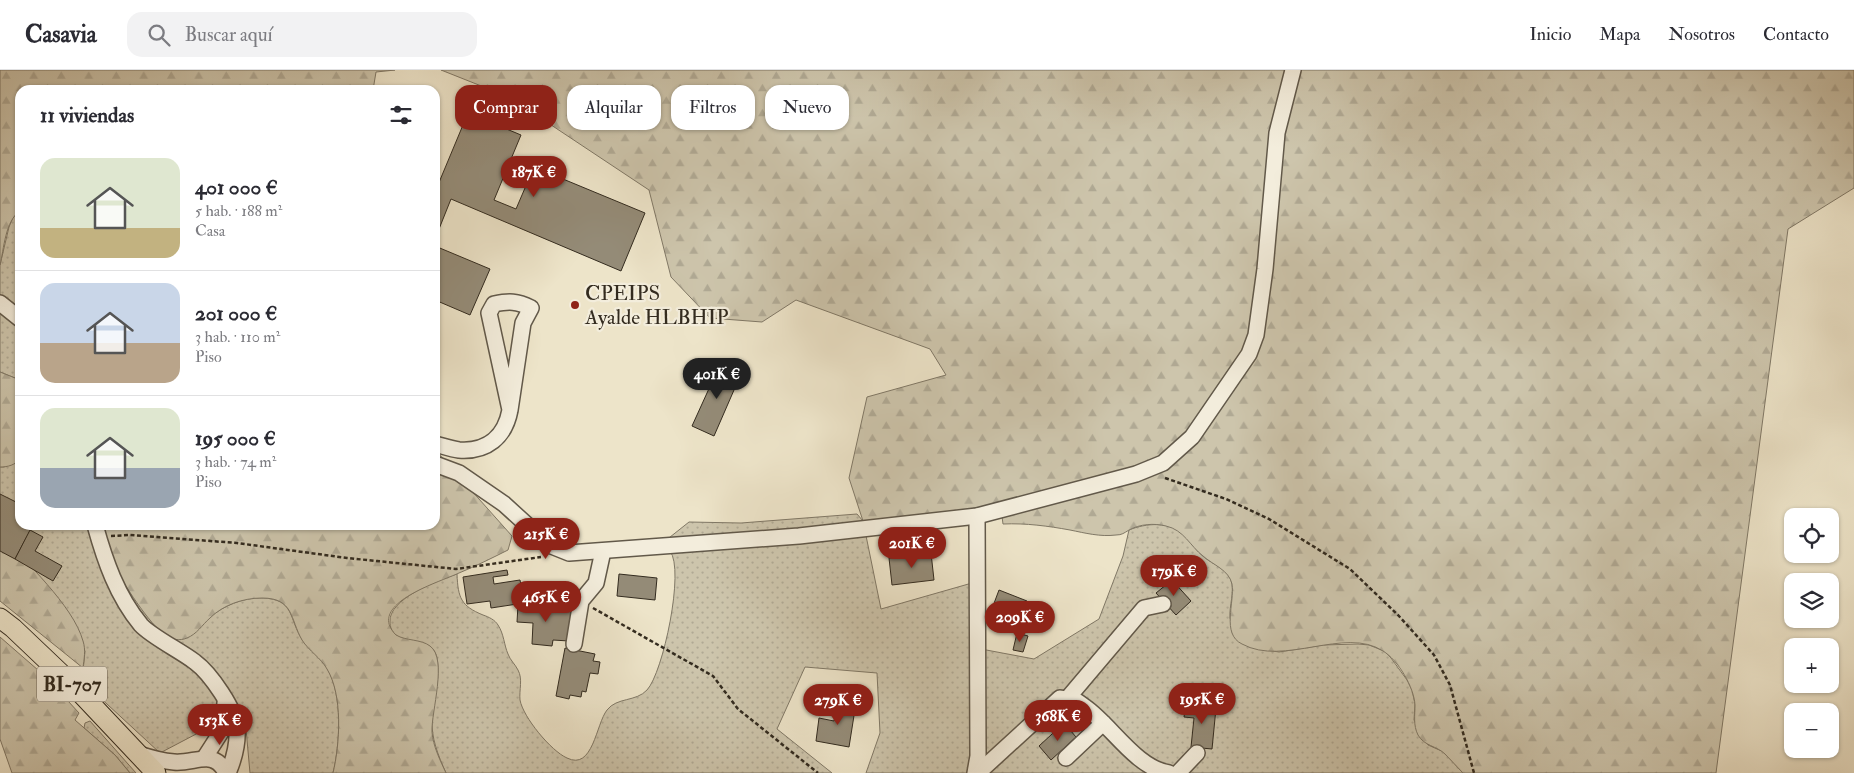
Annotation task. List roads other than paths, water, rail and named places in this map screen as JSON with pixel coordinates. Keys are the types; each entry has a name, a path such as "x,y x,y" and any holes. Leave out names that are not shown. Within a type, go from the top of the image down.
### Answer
{"main road":[{"name":"BI-707","path":"0,618 73,685 156,773"}],"street":[{"path":"440,466 459,474 504,504 549,545 569,553 799,536 977,516 1142,471 1163,463 1192,437 1249,354 1256,335 1265,269 1277,133 1294,70"},
{"path":"440,445 458,450 475,450 494,441 507,424 510,410 523,323 531,308 518,302 507,301 494,304 489,313 510,410"},
{"path":"0,303 15,315"},
{"path":"977,516 977,773"},
{"path":"96,531 107,568 127,606 143,627 196,662 208,674 219,688 237,727 235,757 227,773 215,760 198,764 176,762 139,754"},
{"path":"574,644 581,601 596,583 603,551"},
{"path":"1067,699 1144,608 1163,604"},
{"path":"977,773 1060,698 1074,699 1093,713 1118,740 1142,760 1162,772 1169,773"},
{"path":"198,764 223,729 225,701"},
{"path":"1066,758 1103,723"},
{"path":"1178,773 1197,753"}],"place":[{"name":"CPEIPS Ayalde HLBHIP","path":"575,305"}]}
